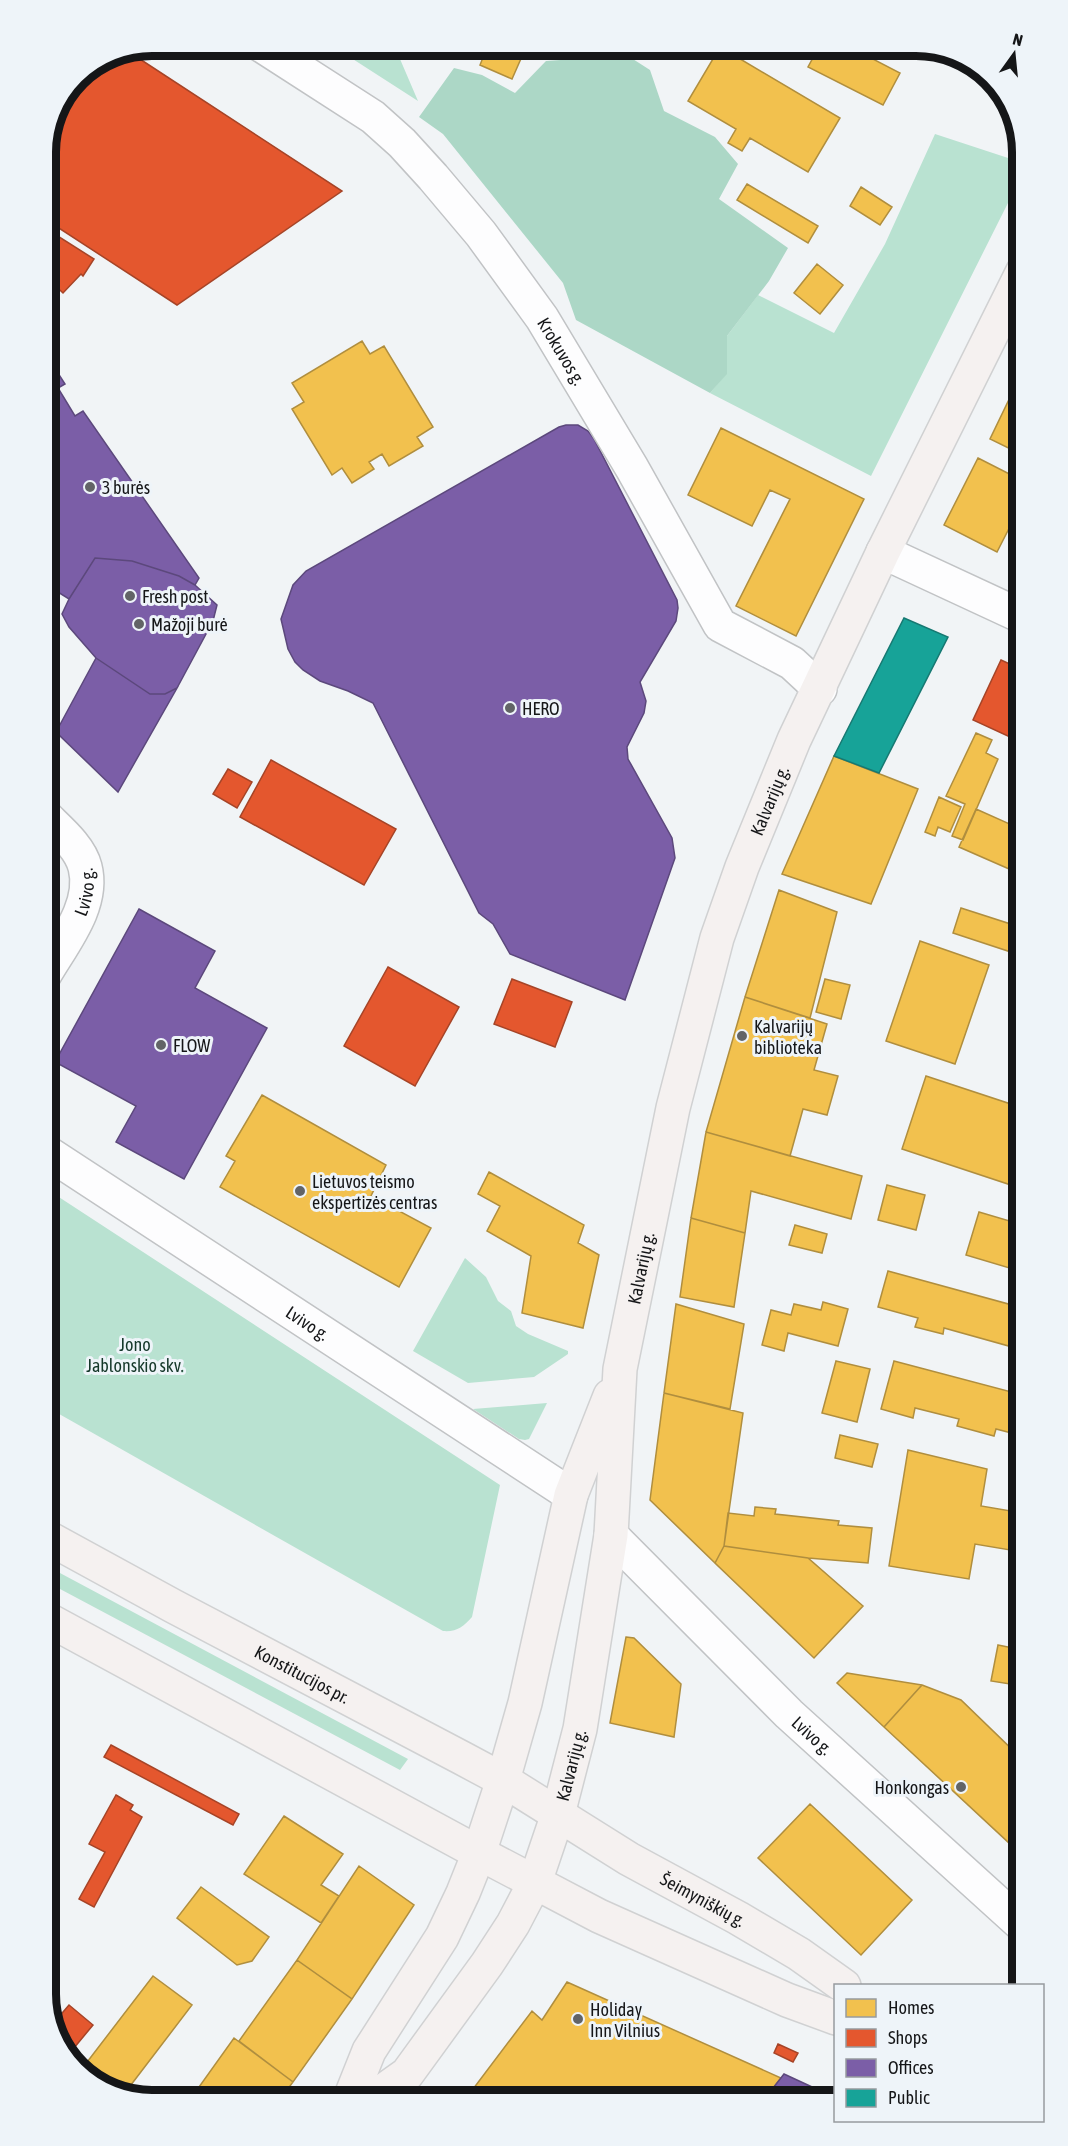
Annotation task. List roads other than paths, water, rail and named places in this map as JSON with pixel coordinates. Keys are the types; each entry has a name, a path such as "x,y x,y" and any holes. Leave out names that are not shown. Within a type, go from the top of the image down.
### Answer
{"main road":[{"name":"Kalvarijų g.","path":"384,2090 407,2074 487,1964 513,1924 535,1882 558,1814 580,1729 611,1535 620,1369 673,1108 717,938 760,821 794,740 883,552 1012,293"},
{"name":"Kalvarijų g.","path":"353,2090 369,2051 442,1937 479,1853 525,1703 571,1495 620,1369"},
{"name":"Konstitucijos pr.","path":"56,1542 172,1606 503,1780 558,1814"},
{"path":"56,1624 599,1916 787,2000 834,2017"},
{"name":"Šeimyniškių g.","path":"558,1814 629,1859 799,1954 841,1984"}],"street":[{"name":"Krokuvos g.","path":"278,56 373,117 402,143 433,177 481,234 542,318 632,468 720,626 792,663 820,689"},
{"path":"883,552 1012,612"},
{"name":"Lvivo g.","path":"56,827 76,848 85,866 87,886 84,903 56,954"},
{"name":"Lvivo g.","path":"56,1158 571,1495"},
{"name":"Lvivo g.","path":"611,1535 789,1714 1012,1916"}],"place":[{"name":"3 burės","path":"90,487"},
{"name":"Fresh post","path":"130,596"},
{"name":"Mažoji burė","path":"139,624"},
{"name":"HERO","path":"510,708"},
{"name":"Kalvarijų biblioteka","path":"742,1036"},
{"name":"FLOW","path":"161,1045"},
{"name":"Lietuvos teismo ekspertizės centras","path":"300,1191"},
{"name":"Honkongas","path":"961,1787"},
{"name":"Holiday Inn Vilnius","path":"578,2019"}],"park label":[{"name":"Jono Jablonskio skv.","path":"135,1354"}]}
